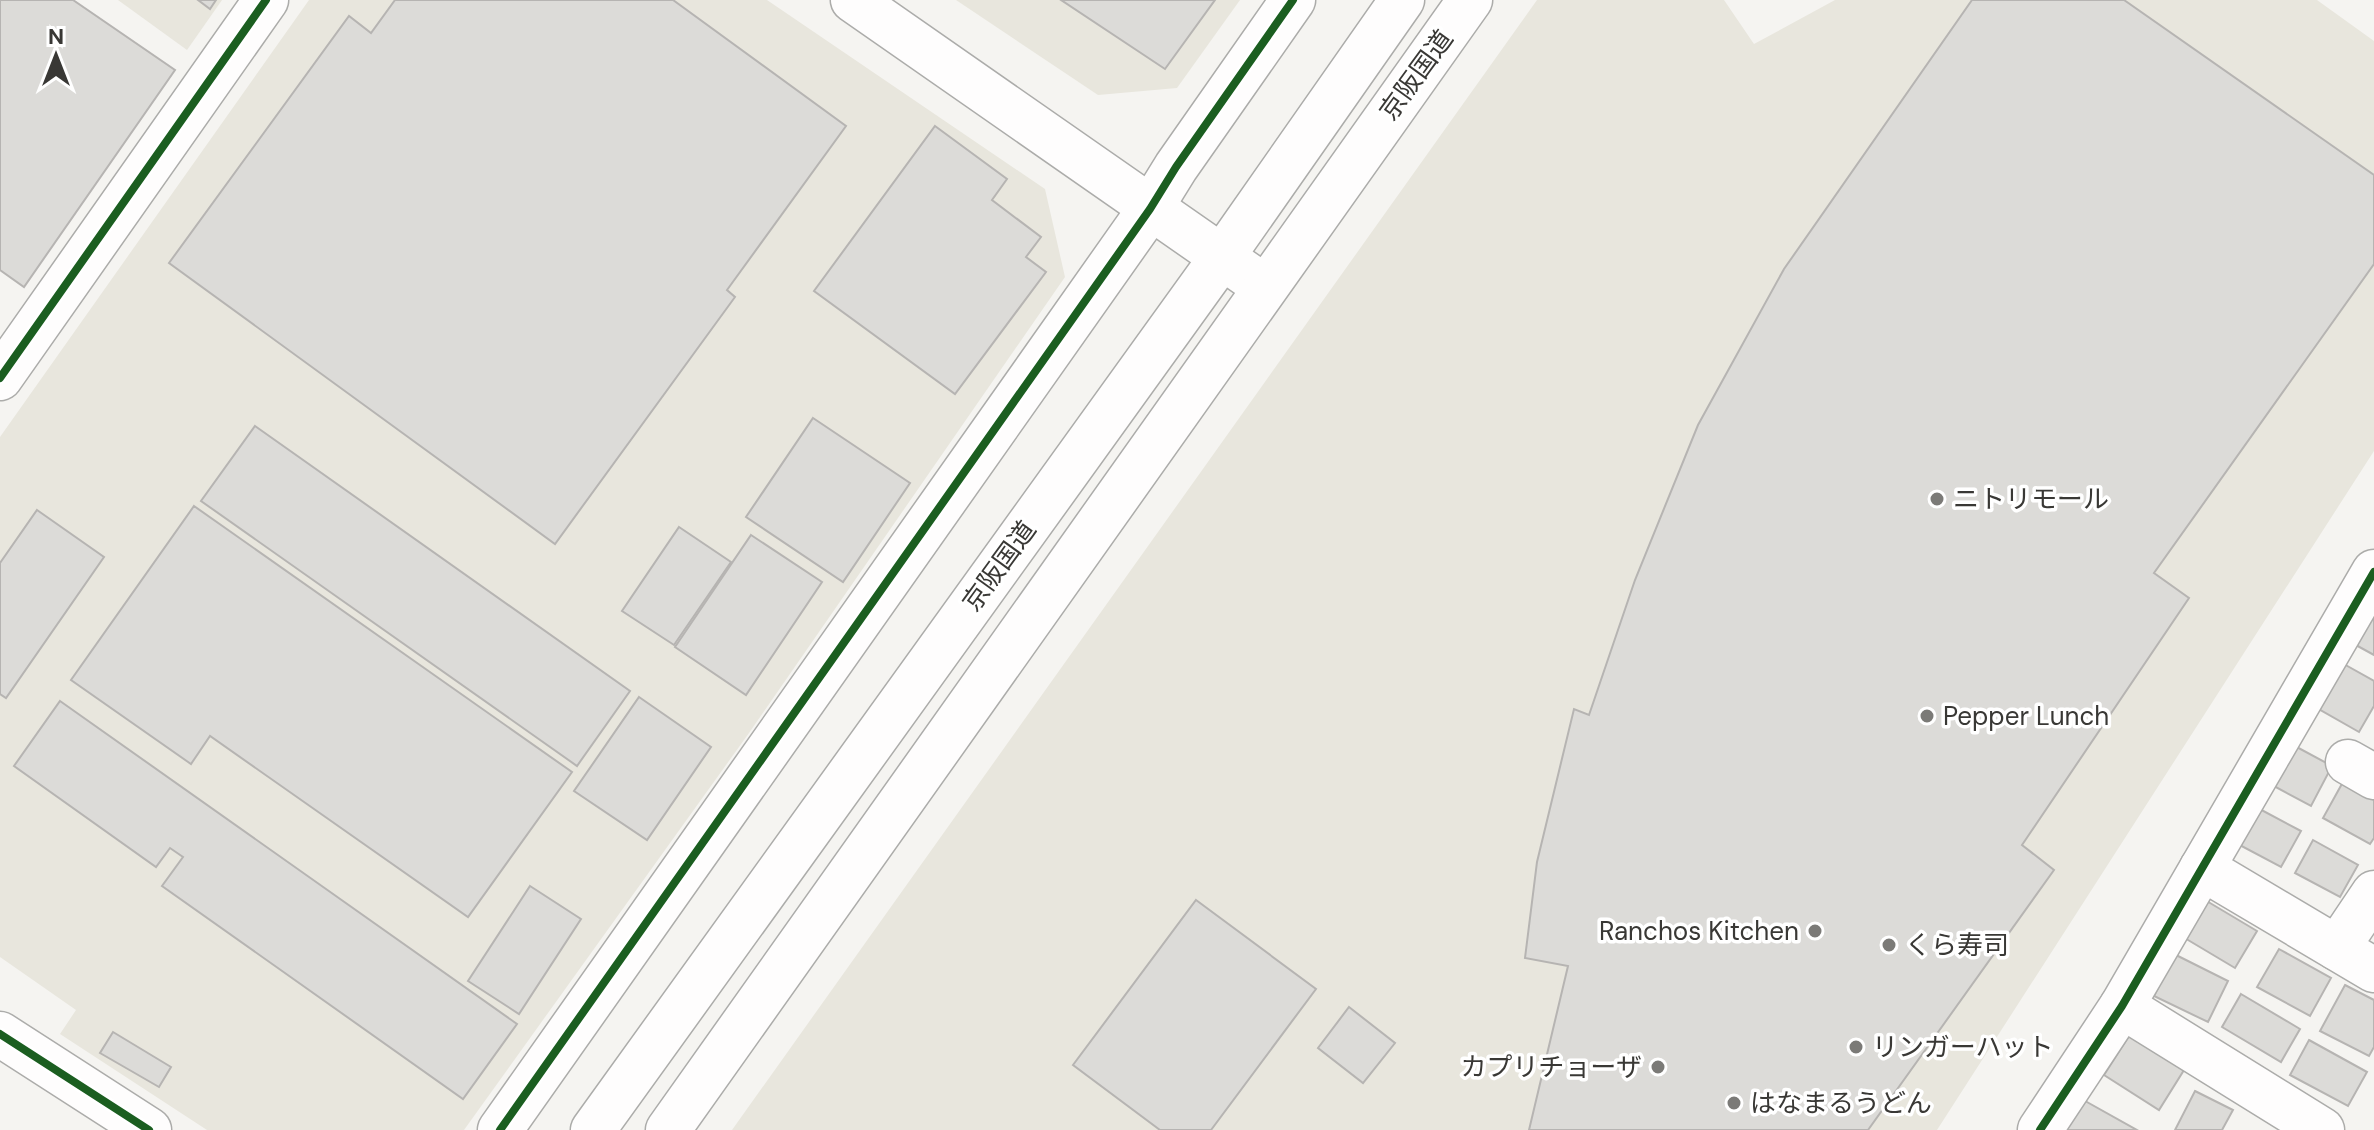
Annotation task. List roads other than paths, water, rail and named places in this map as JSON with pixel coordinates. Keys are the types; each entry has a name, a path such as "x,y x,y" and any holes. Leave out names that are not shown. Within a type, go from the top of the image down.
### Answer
{"main road":[{"path":"0,378 266,0"},
{"path":"853,0 1265,287"},
{"path":"500,1130 1150,209 1293,0"},
{"name":"京阪国道","path":"593,1130 1222,257 1402,0"},
{"name":"京阪国道","path":"668,1130 1470,0"},
{"path":"2040,1130 2122,1006 2374,572"},
{"path":"2202,868 2374,970"},
{"path":"2337,948 2374,893"},
{"path":"2122,1006 2322,1130"},
{"path":"0,1034 149,1130"}],"place":[{"name":"ニトリモール","path":"1937,499"},
{"name":"Pepper Lunch","path":"1927,716"},
{"name":"Ranchos Kitchen","path":"1815,931"},
{"name":"くら寿司","path":"1889,945"},
{"name":"リンガーハット","path":"1856,1047"},
{"name":"カプリチョーザ","path":"1658,1067"},
{"name":"はなまるうどん","path":"1734,1103"}]}
